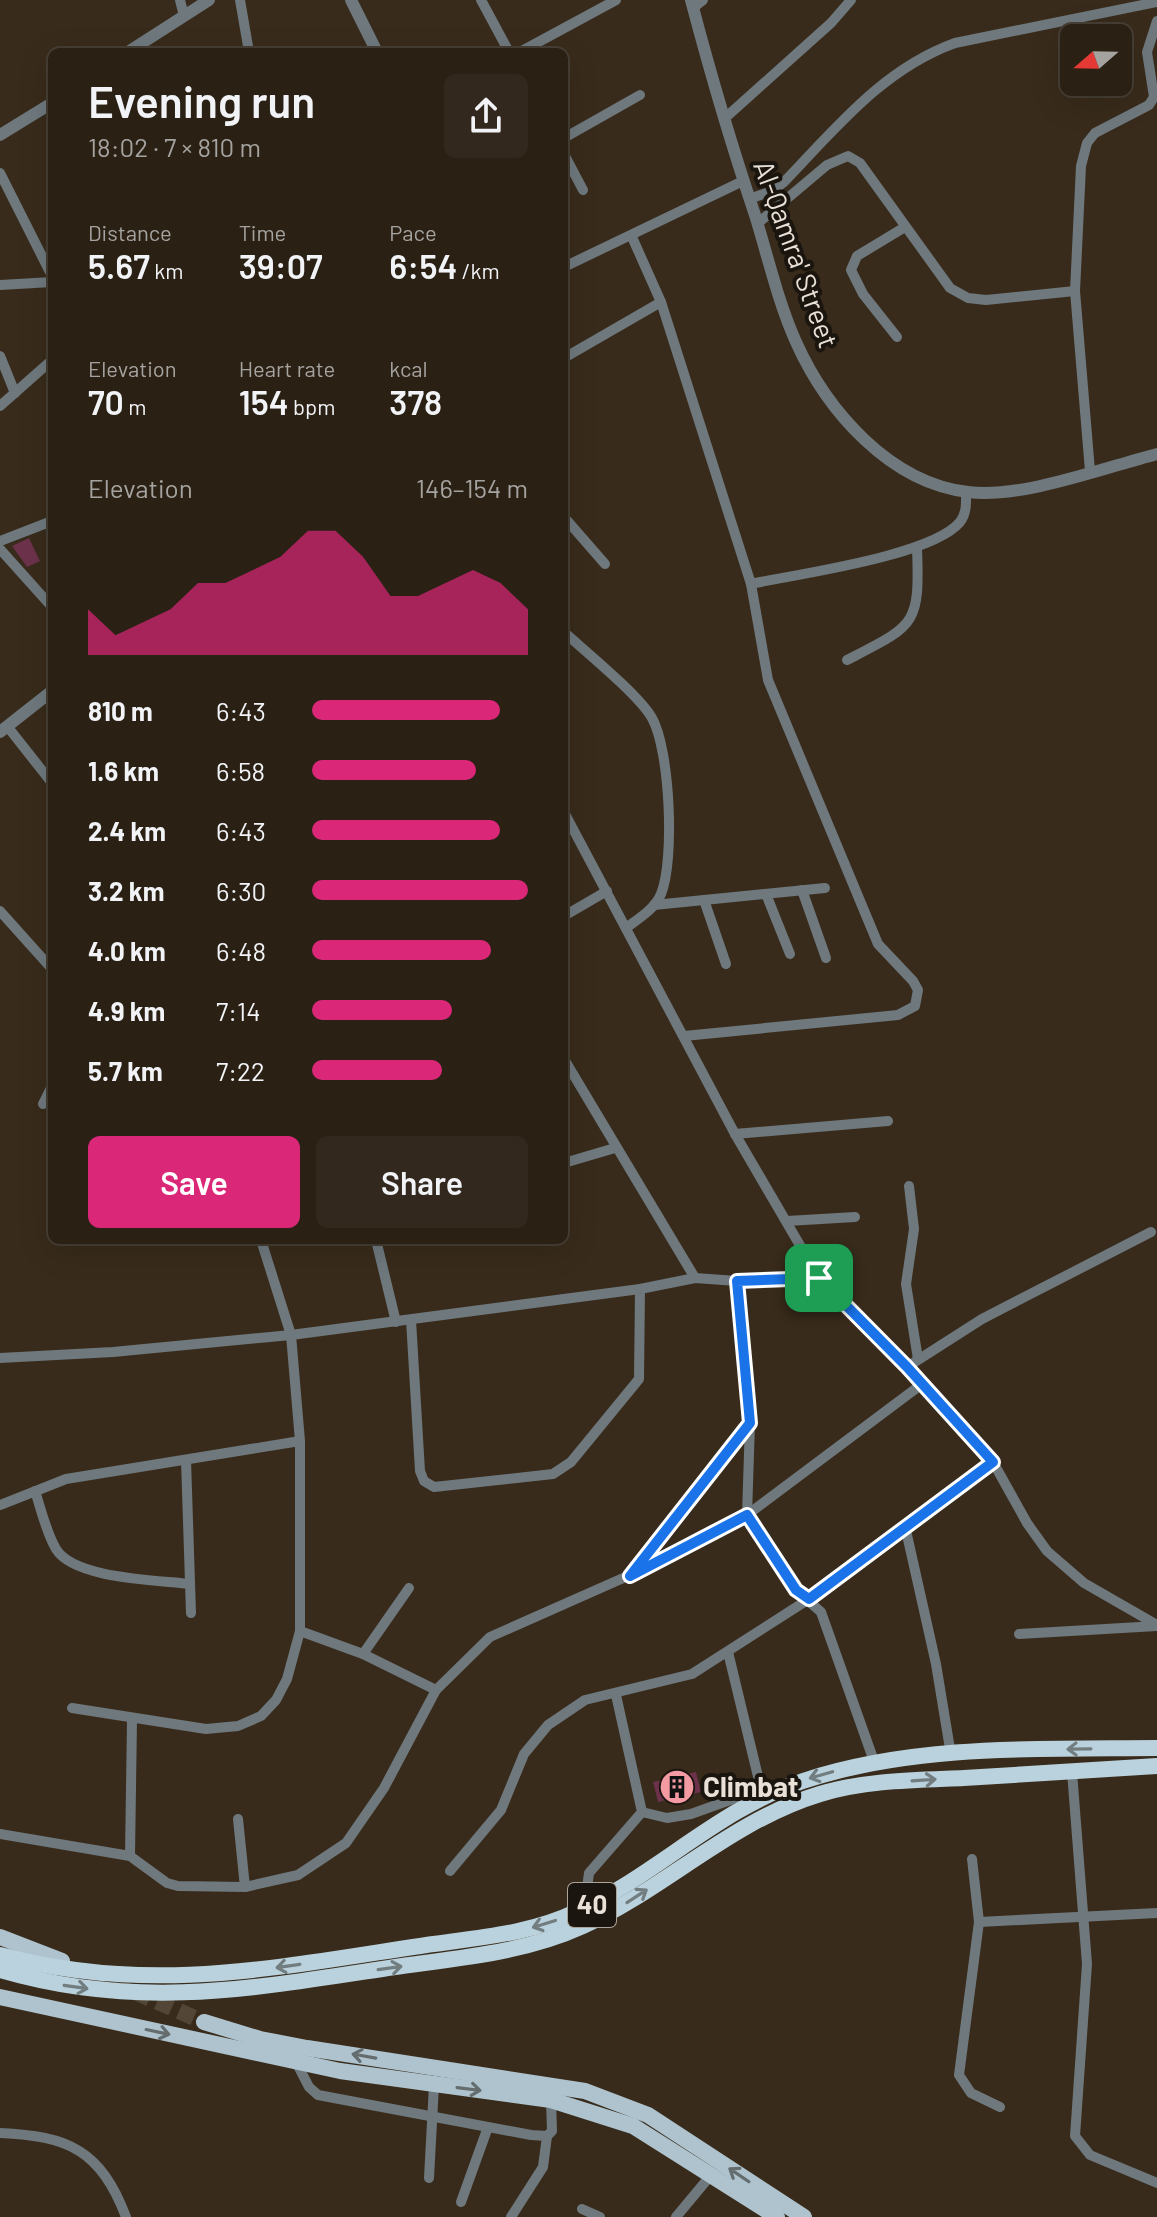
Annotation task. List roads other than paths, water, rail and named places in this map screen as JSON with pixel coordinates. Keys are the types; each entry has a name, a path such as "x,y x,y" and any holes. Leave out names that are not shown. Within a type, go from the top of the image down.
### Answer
{"highway":[{"name":"40","path":"0,1955 72,1972 144,1977 202,1975 277,1968 507,1934 565,1917 597,1902 766,1791 875,1764 951,1755 1157,1748"},
{"name":"40","path":"0,1970 39,1981 123,1994 201,1992 508,1951 584,1925 617,1908 750,1823 821,1793 876,1784 1157,1766"}],"main road":[{"path":"0,1937 62,1961"},
{"path":"0,1997 340,2071 551,2100 622,2120 777,2217"},
{"path":"204,2022 282,2043 585,2091 648,2115 804,2217"}],"street":[{"path":"180,0 184,16"},
{"path":"134,48 209,0"},
{"path":"240,0 248,48"},
{"path":"481,0 507,48"},
{"path":"527,48 616,0"},
{"path":"725,118 831,23 851,0"},
{"path":"354,1 375,48"},
{"path":"749,199 772,191 784,182 874,90 911,62 932,51 955,43 1157,2"},
{"name":"Al-Qamra' Street","path":"696,3 743,181 796,342 837,409 869,443 906,471 945,488 966,492 1013,491 1157,454"},
{"path":"1090,471 1075,291 1081,166 1087,143 1095,133 1149,105 1154,97 1147,52 1157,21"},
{"path":"568,136 640,95"},
{"path":"0,135 48,105"},
{"path":"757,224 827,165 848,156 860,163 950,288 968,298 986,300 1075,291"},
{"path":"568,162 583,190"},
{"path":"0,173 48,268"},
{"path":"568,265 743,181"},
{"path":"897,337 863,294 851,270 857,256 905,227"},
{"path":"632,237 661,302 751,584 768,680 878,944 913,981 918,1000 909,1011 898,1015 684,1036"},
{"path":"0,285 48,282"},
{"path":"568,356 661,302"},
{"path":"0,356 15,393"},
{"path":"0,406 48,364"},
{"path":"751,584 917,548 957,526 966,508 966,492"},
{"path":"568,522 605,564"},
{"path":"0,541 48,523"},
{"path":"847,660 900,633 912,617 918,596 917,548"},
{"path":"0,549 48,603"},
{"path":"568,636 641,704 652,717 660,739 668,804 666,870 660,897 626,928"},
{"path":"48,694 4,729 48,778"},
{"path":"568,819 735,1134 819,1278 907,1367 993,1462 1027,1523 1047,1551 1084,1583 1157,1626"},
{"path":"654,905 825,888"},
{"path":"802,890 826,958"},
{"path":"568,914 607,891"},
{"path":"766,894 790,954"},
{"path":"704,900 726,964"},
{"path":"0,911 48,965"},
{"path":"568,1066 695,1278"},
{"path":"43,1104 48,1094"},
{"path":"735,1134 888,1121"},
{"path":"568,1162 615,1148"},
{"path":"909,1186 914,1229 906,1284 918,1359"},
{"path":"787,1221 855,1217"},
{"path":"907,1367 982,1319 1151,1232"},
{"path":"72,1708 132,1720 206,1729 238,1726 261,1716 276,1700 287,1679 300,1631 300,1441 291,1335 262,1244"},
{"path":"377,1244 396,1322"},
{"path":"0,1358 113,1352 291,1335 640,1289 695,1278 737,1281 819,1278"},
{"path":"737,1281 750,1423 747,1515 796,1590 821,1612 875,1764"},
{"path":"411,1320 420,1471 424,1481 434,1487 553,1474 571,1462 639,1379 640,1289"},
{"path":"0,1834 130,1856 167,1883 245,1887 298,1875 346,1843 384,1788 436,1690 490,1637 630,1576 747,1515 922,1384"},
{"path":"630,1576 750,1423"},
{"path":"0,1505 66,1479 300,1441"},
{"path":"186,1460 191,1613"},
{"path":"450,1871 501,1810 524,1754 548,1725 585,1700 616,1695 692,1674 809,1599 993,1462"},
{"path":"35,1491 57,1550 69,1561 85,1569 190,1584"},
{"path":"905,1526 936,1664 951,1755"},
{"path":"363,1654 409,1588"},
{"path":"1019,1634 1157,1626"},
{"path":"300,1631 363,1654 436,1690"},
{"path":"642,1812 667,1818 691,1814 766,1791 728,1652"},
{"path":"616,1695 642,1812"},
{"path":"130,1856 132,1720"},
{"path":"1072,1772 1084,1914 1086,2005 1075,2136 1090,2155 1157,2183"},
{"path":"597,1902 585,1881 589,1873 642,1812"},
{"path":"238,1819 245,1887"},
{"path":"972,1859 979,1922 959,2075 971,2093 1000,2107"},
{"path":"979,1922 1084,1914 1157,1913"},
{"path":"295,2060 309,2087 318,2095 547,2136"},
{"path":"429,2178 434,2085"},
{"path":"511,2217 543,2167 547,2136 552,2131 551,2100"},
{"path":"461,2202 488,2127"},
{"path":"0,2133 24,2134 80,2149 105,2175 118,2195 126,2217"},
{"path":"676,2217 711,2175"},
{"path":"582,2209 600,2217"}],"tunnel":[{"path":"91,1973 204,2022"}],"place":[{"name":"Climbat","path":"677,1787"}]}
